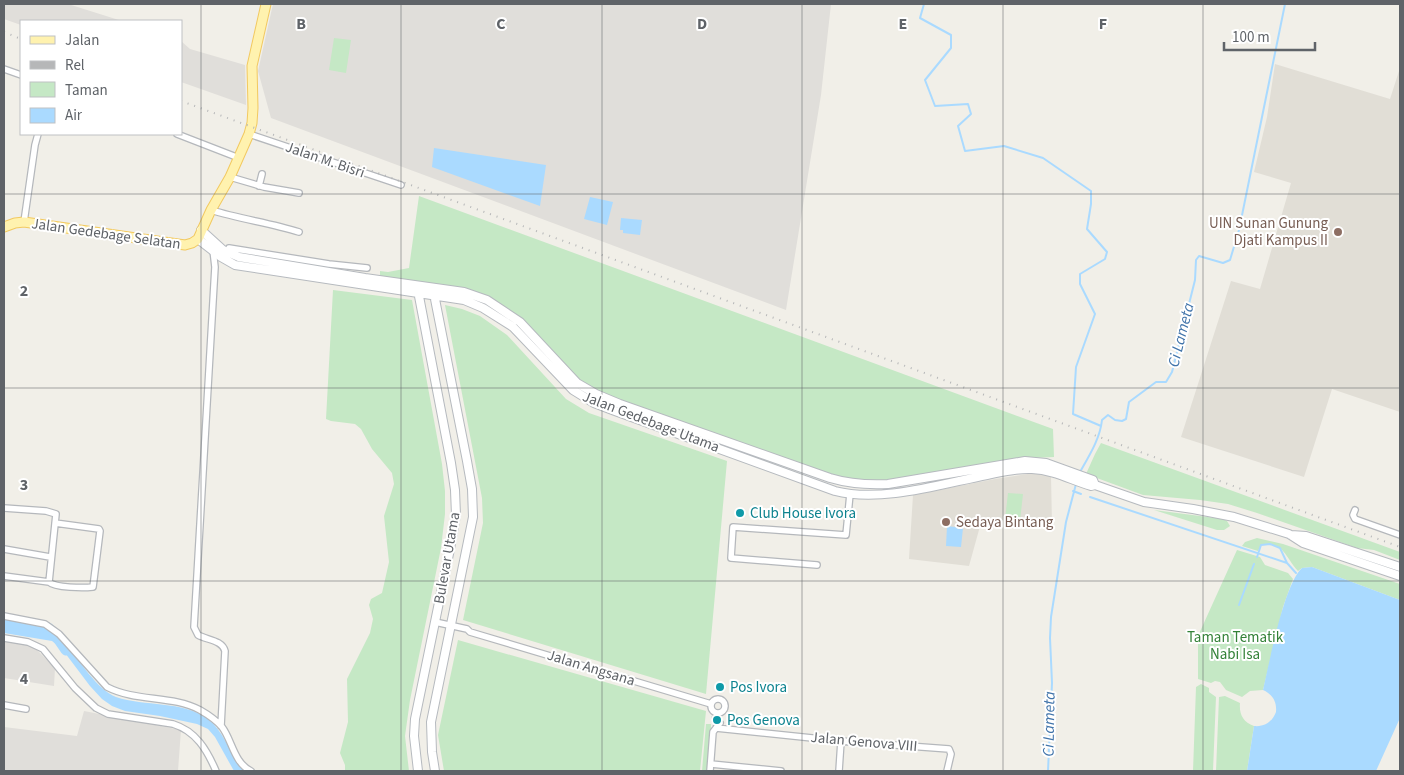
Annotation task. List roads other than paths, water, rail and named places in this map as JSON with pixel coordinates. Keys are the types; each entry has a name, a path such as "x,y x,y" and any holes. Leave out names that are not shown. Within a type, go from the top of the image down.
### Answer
{"main road":[{"name":"Jalan Gedebage Selatan","path":"4,228 15,223 24,222 185,245 192,244 200,234 230,177 249,134 253,108 252,66 266,4"}],"street":[{"path":"4,69 20,75"},
{"name":"Jalan M. Bisri","path":"249,134 401,185"},
{"path":"24,222 38,135"},
{"path":"180,135 239,158"},
{"path":"259,186 262,174"},
{"path":"230,177 259,186 299,193"},
{"path":"211,210 242,220 267,223 299,232"},
{"name":"Jalan Gedebage Utama","path":"200,234 213,250 235,265 464,300 499,317 520,333 573,390 594,403 826,488 850,494 892,493 982,472 1018,461 1052,468 1086,481 1092,480 1096,485 1144,502 1218,513 1289,534"},
{"name":"Jalan Gedebage Utama","path":"200,234 229,254 239,257 267,258 291,265 464,292 487,300 505,311 531,334 577,383 596,394 847,483 888,484 982,472"},
{"path":"229,248 267,258 367,268"},
{"path":"213,250 215,267 194,627 198,635 221,644 226,651 221,726"},
{"path":"290,274 291,265"},
{"name":"Bulevar Utama","path":"417,285 451,463 456,515 415,719 415,751 418,771"},
{"name":"Bulevar Utama","path":"433,287 472,489 473,516 453,627 432,722 432,752 435,771"},
{"path":"594,403 596,394"},
{"path":"451,463 467,461"},
{"path":"789,474 792,465"},
{"path":"817,565 731,558 733,527 846,535 850,494"},
{"path":"4,508 55,513 49,582"},
{"path":"1355,510 1353,515 1356,519 1400,535"},
{"path":"4,576 49,582 52,585 59,586 93,587 101,533 99,529 55,523"},
{"path":"1289,534 1306,536 1400,567"},
{"path":"1289,534 1303,543 1400,576"},
{"path":"4,549 50,557"},
{"path":"4,616 44,624 59,634 107,688 129,696 181,703 202,711 221,726 238,758 251,771"},
{"name":"Jalan Angsana","path":"435,622 711,704 714,700 721,699 725,705 716,720"},
{"path":"4,638 28,642 43,649 76,688 101,711 108,714 184,727 203,746 216,771"},
{"path":"710,771 716,720 711,704"},
{"path":"4,706 26,708"},
{"name":"Jalan Genova VIII","path":"716,720 841,741 949,749 951,751 948,771"},
{"path":"839,771 841,741"},
{"path":"710,764 781,771"}],"water":[{"path":"434,148 546,165 540,206 432,167"},
{"path":"590,197 613,202 607,225 584,219"},
{"path":"621,218 642,220 640,235 623,233 623,230 620,230"},
{"path":"947,526 963,528 961,547 946,546"},
{"path":"1312,567 1400,600 1400,718 1376,771 1247,771 1254,726 1262,726 1268,723 1276,712 1276,704 1273,698 1263,690 1283,607 1295,577 1302,568"},
{"path":"4,618 37,627 60,639 95,681 116,697 175,706 198,713 208,719 219,731 245,771 234,771 215,737 208,729 197,724 125,711 112,706 102,699 90,686 62,649 52,641 4,633"}],"waterway":[{"path":"924,4 920,18 951,35 951,48 925,80 935,106 968,104 971,114 958,126 965,151 1004,146 1043,158 1091,191 1087,229 1107,252 1105,259 1080,274 1080,284 1095,314 1076,367 1073,414 1101,426"},
{"name":"Ci Lameta","path":"1080,472 1097,441 1102,420 1108,415 1115,420 1122,421 1126,419 1129,402 1156,382 1166,382 1172,372 1195,280 1196,260 1199,256 1223,263 1230,260 1239,230 1285,4"},
{"name":"Ci Lameta","path":"1048,771 1052,683 1051,617 1066,522 1076,484"},
{"path":"1073,491 1081,494"},
{"path":"1090,497 1287,563 1296,573"},
{"path":"1257,557 1261,545 1270,544 1280,548 1287,563"},
{"path":"1239,605 1254,564"},
{"path":"4,621 48,628 55,634 66,650"}],"tunnel":[{"path":"714,716 714,722"}],"railway":[{"path":"4,32 20,39"},
{"path":"182,101 1400,547"}],"place":[{"name":"UIN Sunan Gunung Djati Kampus II","path":"1338,232"},
{"name":"Club House Ivora","path":"740,513"},
{"name":"Sedaya Bintang","path":"946,522"},
{"name":"Pos Ivora","path":"720,687"},
{"name":"Pos Genova","path":"717,720"}],"park label":[{"name":"Taman Tematik Nabi Isa","path":"1235,646"}]}
